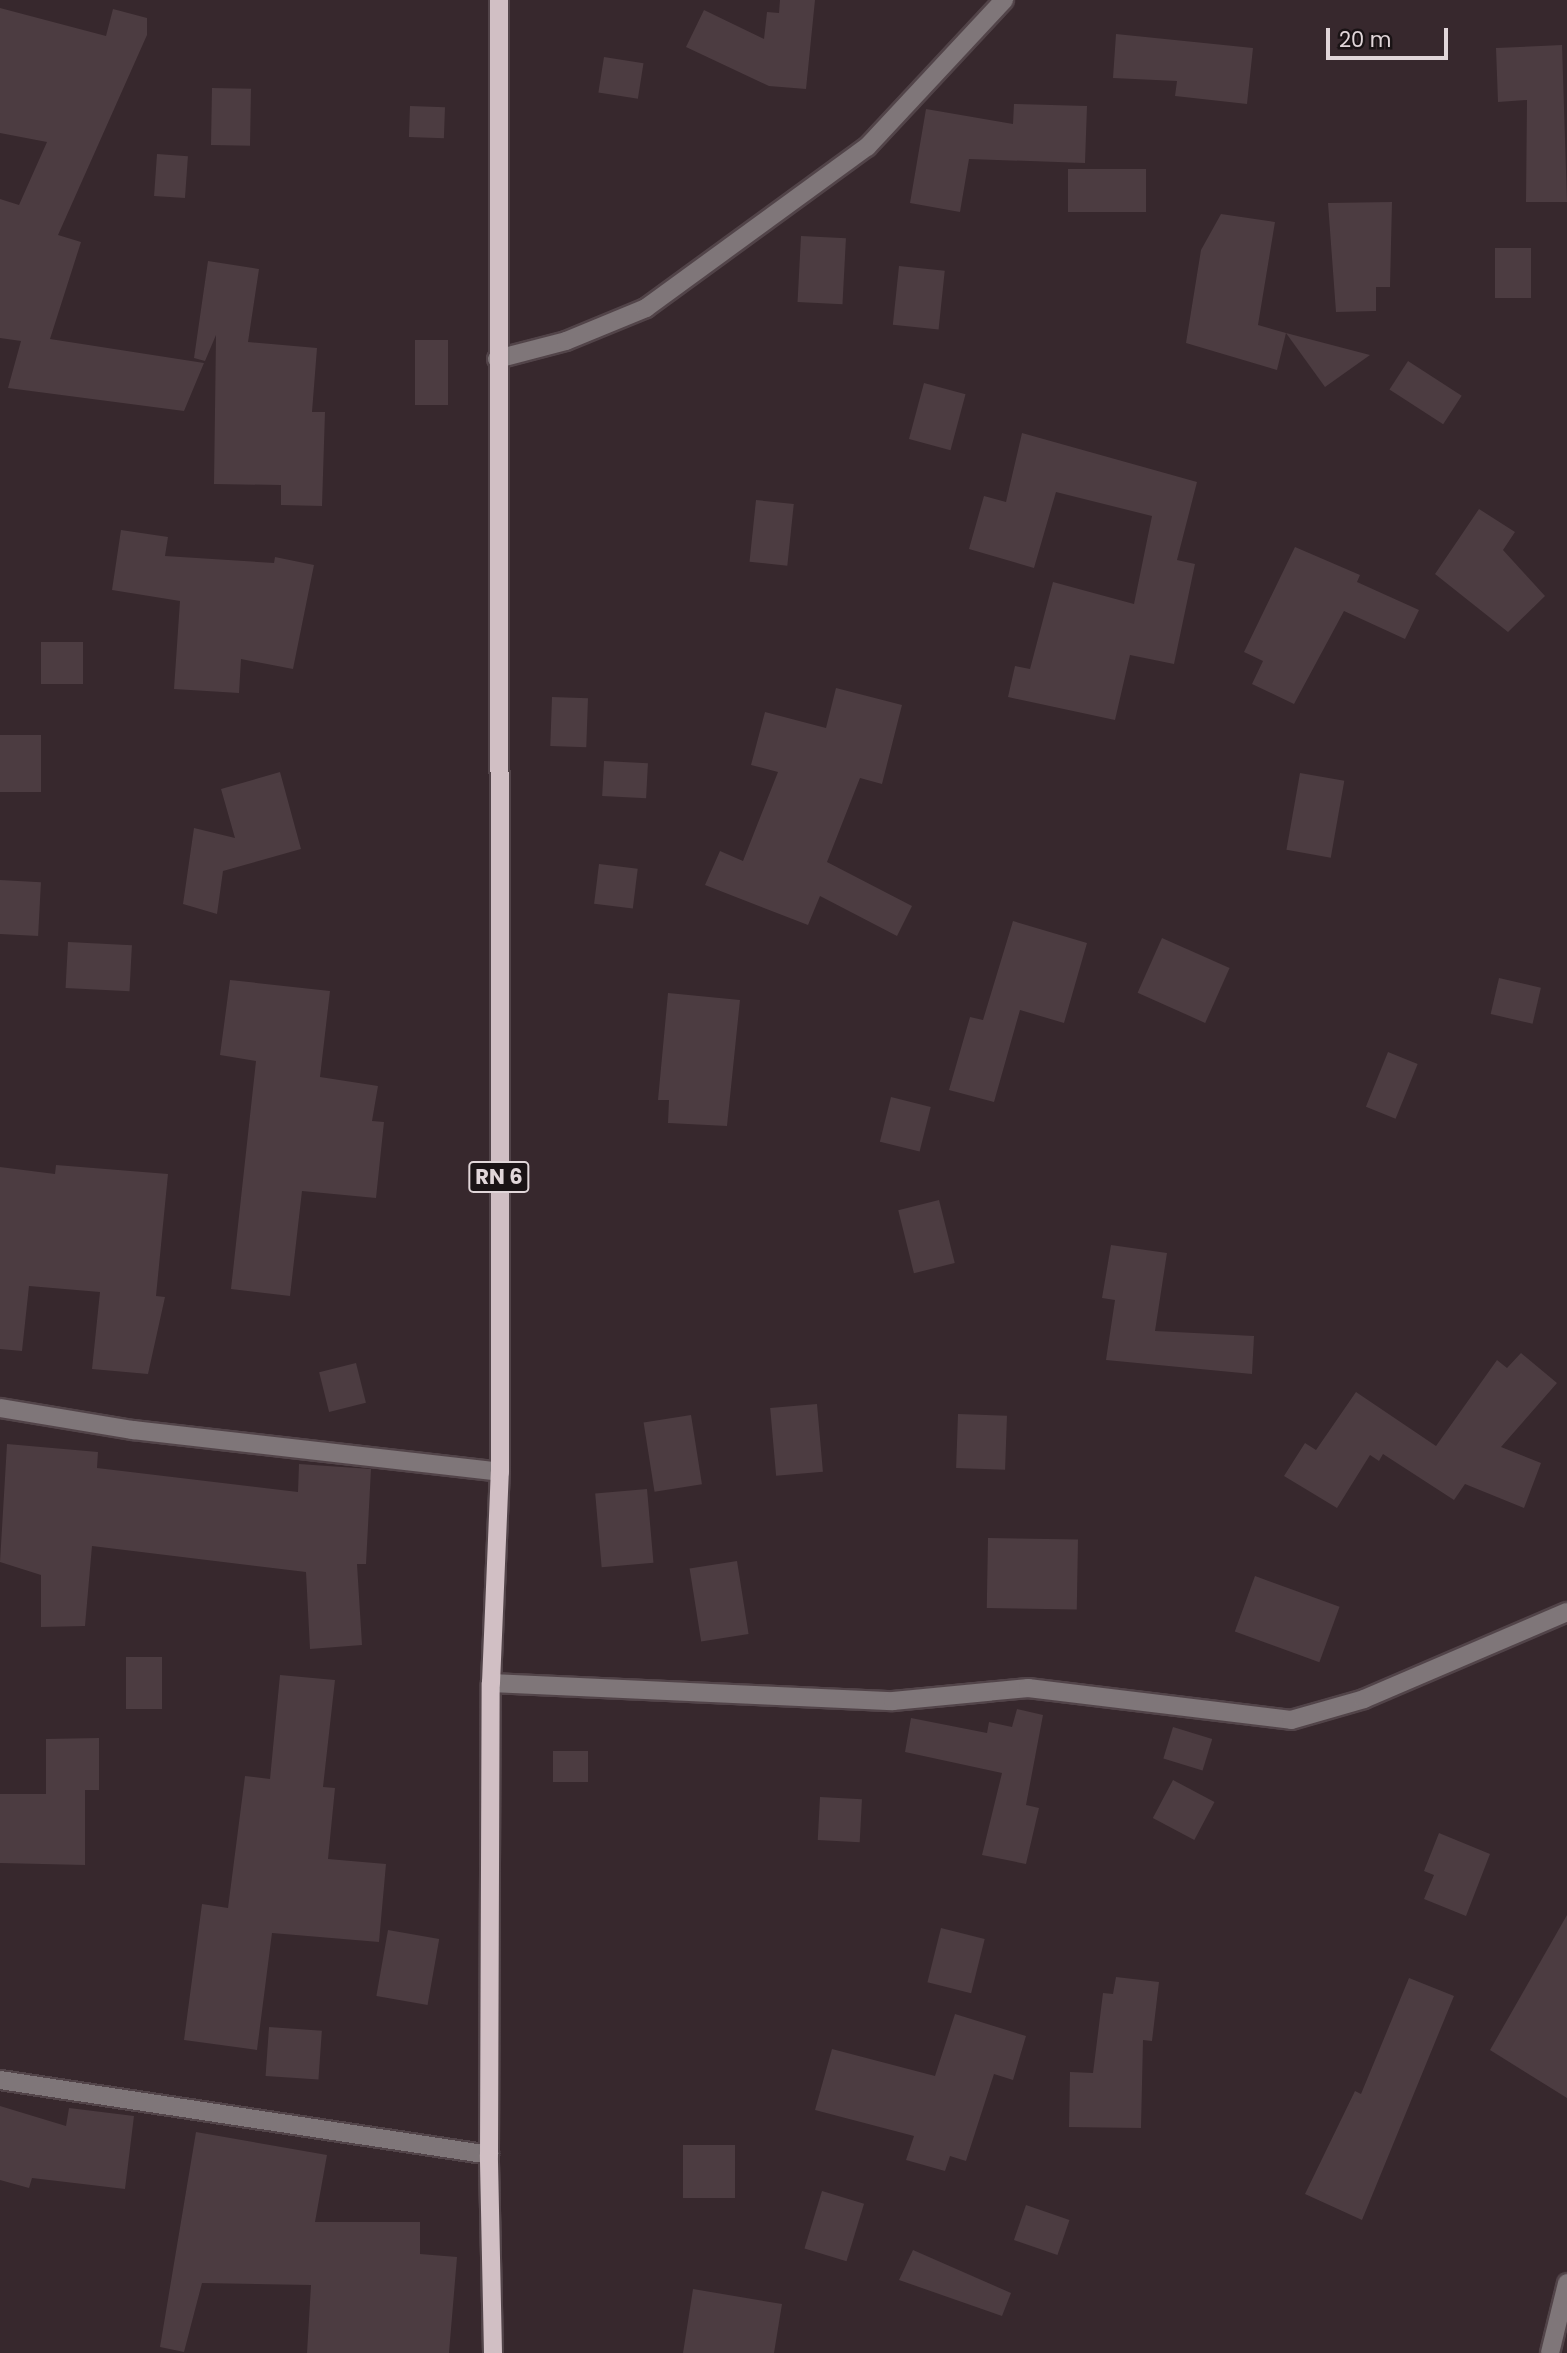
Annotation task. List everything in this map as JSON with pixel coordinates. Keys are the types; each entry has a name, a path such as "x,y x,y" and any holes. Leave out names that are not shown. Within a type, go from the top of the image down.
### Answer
{"main road":[{"name":"RN 6","path":"494,2353 489,2155 491,1683 500,1472 497,359 499,0"}],"street":[{"path":"497,359 566,341 646,308 867,147 1004,0"},
{"path":"0,1408 133,1430 500,1472"},
{"path":"491,1683 893,1701 1028,1688 1291,1720 1364,1699 1567,1612"},
{"path":"0,2080 489,2155"},
{"path":"1550,2353 1567,2283"}],"building":[{"path":"780,0 815,0 806,89 769,86 686,47 704,10 764,39 767,12 779,13"},
{"path":"0,8 106,36 113,9 147,18 147,35 58,235 81,242 50,339 204,363 184,411 8,388 21,341 0,338 0,199 19,205 47,142 0,133"},
{"path":"1116,34 1253,48 1247,104 1175,96 1177,81 1113,78"},
{"path":"1562,45 1567,202 1526,202 1527,100 1498,102 1496,48"},
{"path":"604,57 644,63 638,99 598,93"},
{"path":"212,88 251,89 250,146 211,145"},
{"path":"1014,104 1087,106 1085,163 969,159 960,212 910,203 926,109 1013,124"},
{"path":"410,106 445,107 444,138 409,137"},
{"path":"157,154 188,156 185,198 154,196"},
{"path":"1068,169 1146,169 1146,212 1068,212"},
{"path":"1392,202 1390,287 1376,287 1376,311 1336,312 1328,203"},
{"path":"1221,214 1275,222 1258,325 1286,333 1277,370 1186,343 1201,250"},
{"path":"801,236 846,238 842,304 798,302"},
{"path":"1495,248 1531,248 1531,298 1495,298"},
{"path":"208,261 259,269 248,342 317,348 312,412 325,412 322,506 281,505 281,485 214,484 216,335 205,361 194,358"},
{"path":"899,266 945,271 939,329 893,325"},
{"path":"1286,333 1370,355 1325,387"},
{"path":"415,340 448,340 448,405 415,405"},
{"path":"1408,361 1462,396 1443,424 1389,390"},
{"path":"924,383 966,394 951,450 909,439"},
{"path":"1022,433 1197,482 1177,560 1195,564 1174,664 1130,655 1115,720 1008,697 1015,666 1030,669 1053,582 1134,604 1152,516 1056,492 1034,568 969,549 984,496 1006,502"},
{"path":"756,500 794,504 787,566 750,562"},
{"path":"1479,509 1515,532 1503,550 1545,596 1508,632 1435,574"},
{"path":"121,530 168,537 165,556 274,563 275,557 314,565 293,669 241,659 239,693 174,689 180,601 112,590"},
{"path":"1295,547 1360,575 1357,582 1419,610 1405,639 1344,611 1294,704 1252,684 1263,661 1244,652"},
{"path":"41,642 83,642 83,684 41,684"},
{"path":"836,688 902,705 882,784 860,778 827,862 912,906 897,936 820,896 808,925 705,885 720,851 743,861 778,772 751,765 765,712 826,728"},
{"path":"552,697 588,698 586,747 550,746"},
{"path":"0,735 41,735 41,792 0,792"},
{"path":"604,761 648,763 646,798 602,796"},
{"path":"280,772 301,849 223,871 217,914 183,904 194,828 235,838 221,789"},
{"path":"1300,773 1344,781 1331,858 1286,850"},
{"path":"599,864 638,869 633,908 594,904"},
{"path":"0,880 41,882 38,936 0,934"},
{"path":"1013,921 1087,943 1064,1023 1020,1010 994,1102 949,1090 970,1017 983,1020"},
{"path":"1162,938 1230,968 1205,1023 1138,993"},
{"path":"68,942 132,945 130,991 66,988"},
{"path":"1499,978 1541,988 1533,1024 1491,1014"},
{"path":"230,980 330,991 320,1077 378,1086 372,1121 384,1122 376,1198 302,1191 290,1296 231,1289 256,1061 220,1055"},
{"path":"668,993 740,1000 727,1126 668,1123 669,1100 658,1100"},
{"path":"1388,1052 1418,1064 1396,1119 1366,1107"},
{"path":"891,1097 931,1107 920,1152 880,1142"},
{"path":"56,1165 168,1174 156,1296 165,1297 148,1374 92,1369 100,1292 29,1286 22,1351 0,1349 0,1167 55,1174"},
{"path":"939,1200 955,1263 914,1273 898,1210"},
{"path":"1111,1245 1167,1253 1155,1331 1254,1336 1252,1374 1106,1360 1115,1300 1102,1298"},
{"path":"1521,1353 1557,1383 1501,1447 1541,1463 1524,1508 1465,1484 1454,1500 1383,1454 1379,1461 1370,1455 1337,1508 1284,1476 1305,1443 1316,1450 1356,1392 1436,1446 1497,1360 1507,1368"},
{"path":"356,1363 366,1403 329,1412 319,1372"},
{"path":"817,1404 823,1472 776,1476 770,1408"},
{"path":"958,1414 1007,1416 1005,1470 956,1468"},
{"path":"691,1415 702,1484 655,1492 644,1423"},
{"path":"7,1444 98,1452 97,1468 298,1492 299,1464 371,1469 366,1564 357,1564 362,1645 310,1649 306,1572 92,1546 85,1626 41,1627 41,1575 0,1562"},
{"path":"647,1489 653,1563 602,1567 595,1494"},
{"path":"988,1538 1078,1540 1077,1610 987,1608"},
{"path":"737,1561 749,1634 701,1642 690,1569"},
{"path":"1255,1576 1340,1607 1319,1662 1235,1631"},
{"path":"126,1657 162,1657 162,1709 126,1709"},
{"path":"280,1675 335,1680 323,1787 335,1788 328,1859 386,1864 379,1942 272,1933 257,2050 184,2040 202,1904 228,1908 245,1776 270,1779"},
{"path":"1017,1709 1043,1715 1026,1805 1039,1808 1026,1864 982,1855 1002,1773 905,1752 911,1718 987,1733 989,1722 1012,1727"},
{"path":"1173,1727 1212,1739 1203,1771 1163,1759"},
{"path":"99,1738 99,1790 85,1790 85,1865 0,1863 0,1794 46,1794 46,1739"},
{"path":"553,1751 588,1751 588,1782 553,1782"},
{"path":"1173,1780 1214,1802 1194,1840 1153,1818"},
{"path":"820,1797 862,1799 860,1842 818,1840"},
{"path":"1439,1833 1490,1854 1466,1916 1424,1899 1434,1875 1424,1871"},
{"path":"1567,1915 1567,2098 1490,2050"},
{"path":"941,1928 985,1939 971,1993 927,1982"},
{"path":"388,1930 439,1939 428,2005 376,1996"},
{"path":"1116,1977 1159,1982 1152,2041 1143,2040 1141,2128 1069,2127 1070,2072 1093,2073 1103,1993 1113,1994"},
{"path":"1409,1978 1454,1996 1362,2220 1305,2194 1355,2091 1361,2094"},
{"path":"955,2014 1026,2036 1013,2080 994,2074 966,2161 950,2156 945,2171 906,2160 914,2136 815,2110 832,2049 935,2076"},
{"path":"269,2027 322,2031 318,2080 266,2076"},
{"path":"0,2106 66,2126 69,2108 134,2116 125,2189 32,2178 29,2188 0,2180"},
{"path":"196,2132 327,2155 315,2222 420,2222 420,2254 457,2257 449,2353 307,2353 311,2285 202,2283 184,2352 160,2347"},
{"path":"683,2145 735,2145 735,2198 683,2198"},
{"path":"822,2191 864,2204 847,2261 804,2248"},
{"path":"1026,2205 1069,2220 1057,2255 1014,2240"},
{"path":"913,2250 1011,2293 1002,2316 899,2280"},
{"path":"693,2289 782,2304 774,2353 683,2353"}]}
